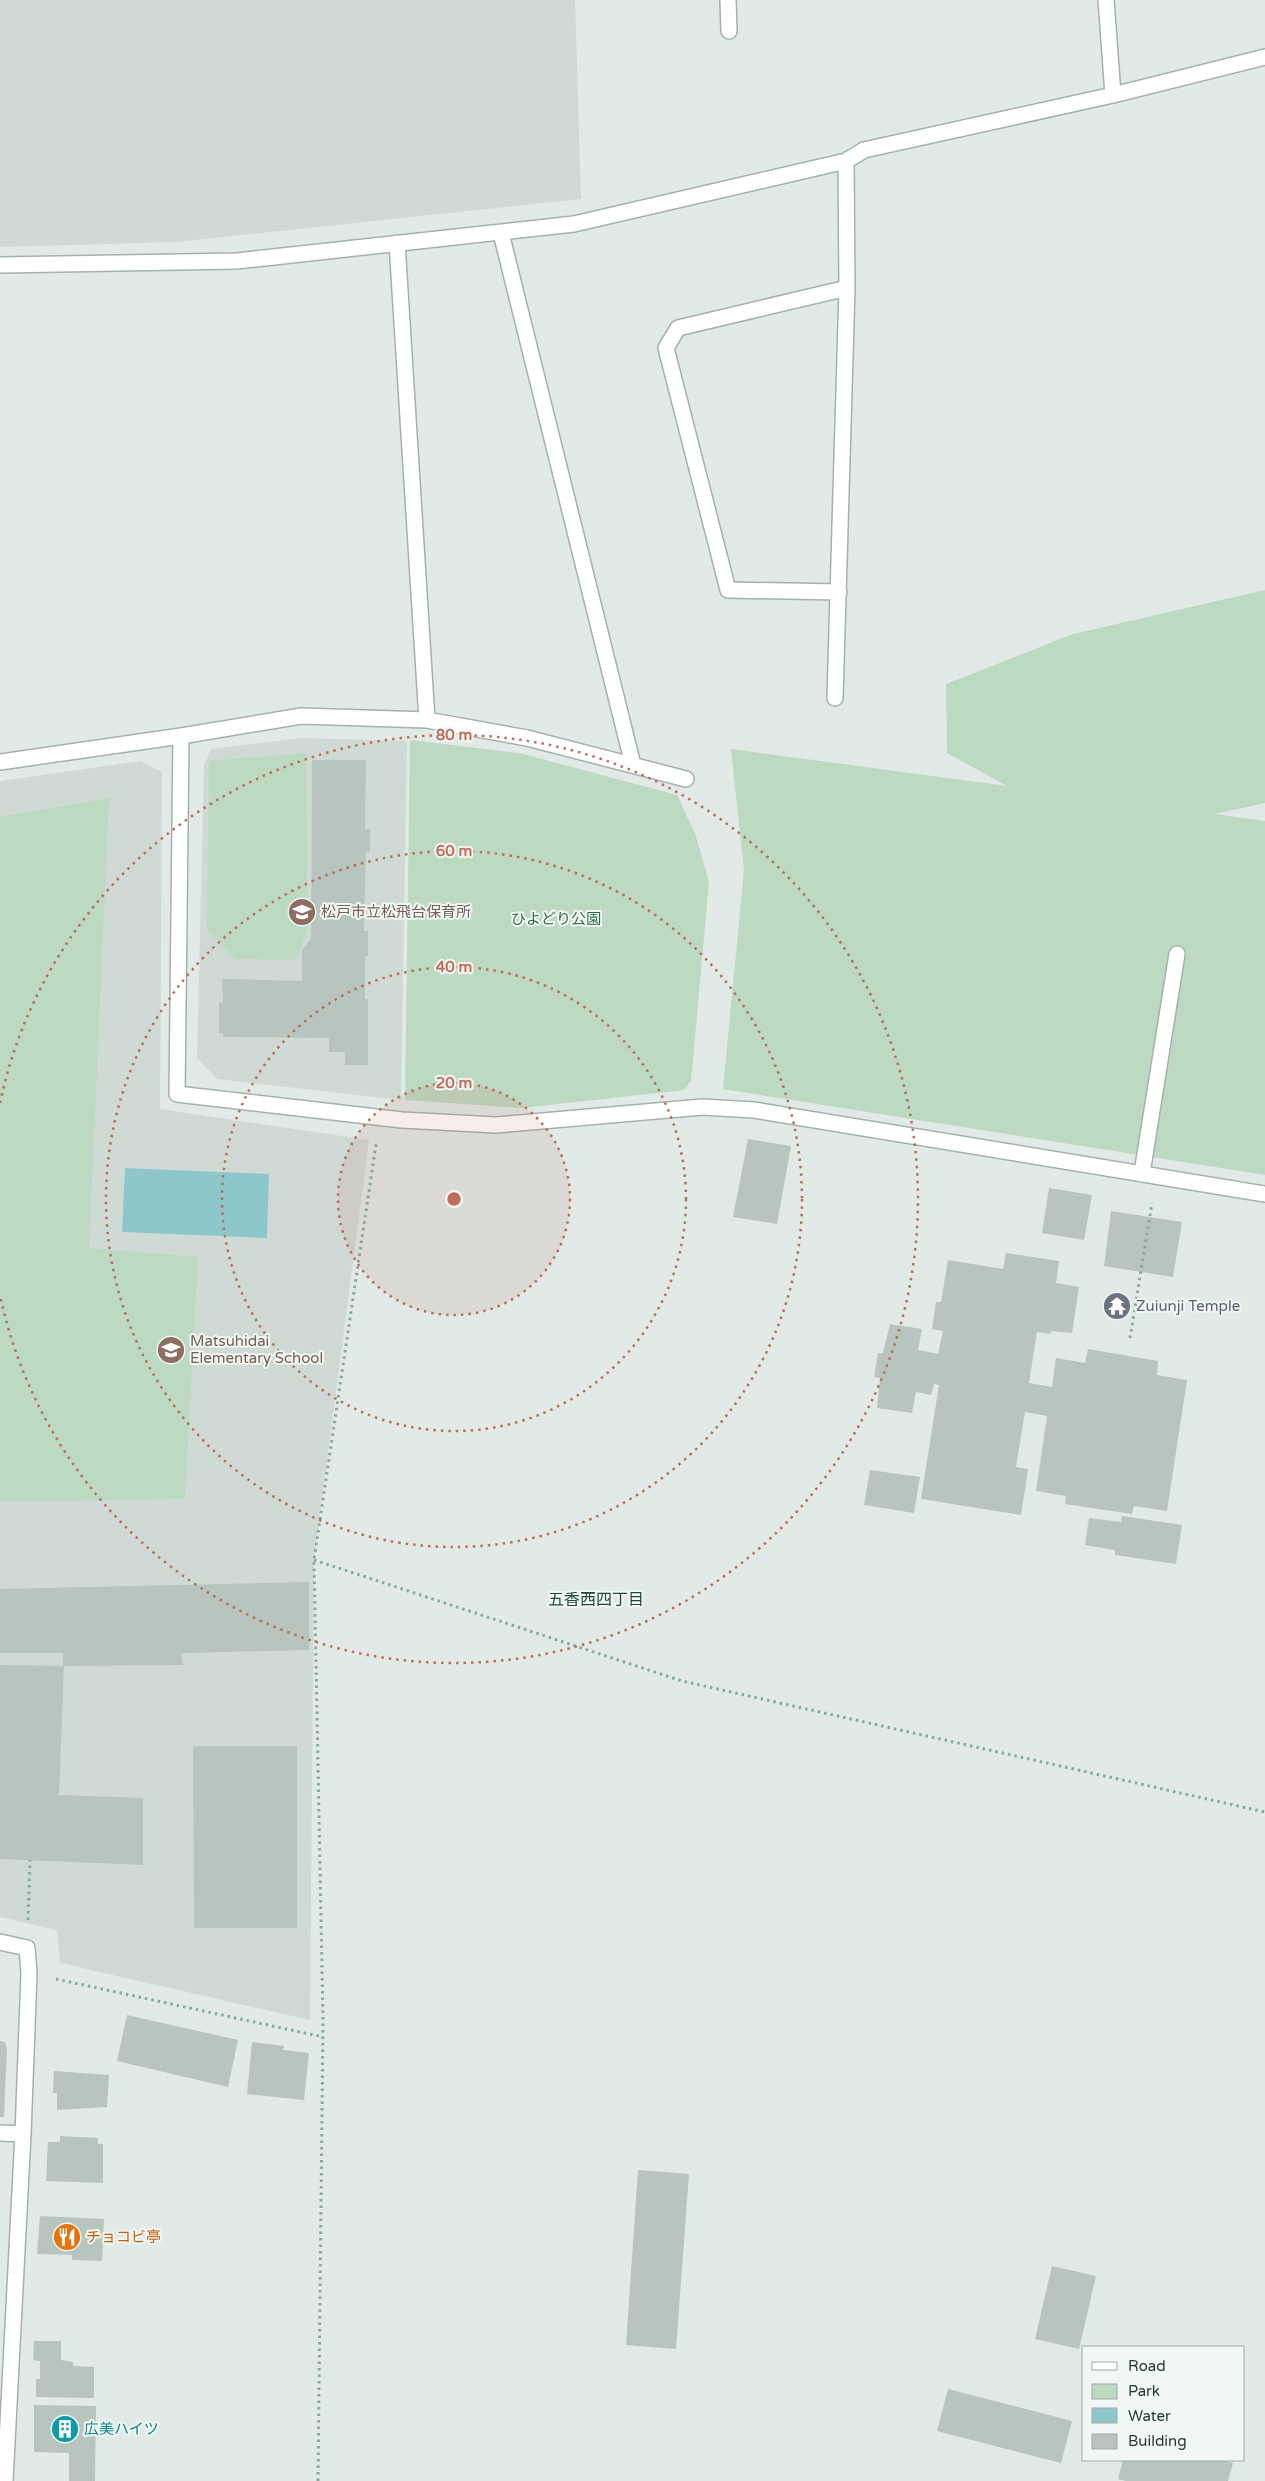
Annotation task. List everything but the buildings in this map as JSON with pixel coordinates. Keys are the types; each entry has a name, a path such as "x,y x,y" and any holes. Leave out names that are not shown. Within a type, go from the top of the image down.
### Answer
{"street":[{"path":"728,0 729,31"},
{"path":"1106,0 1112,96"},
{"path":"0,265 237,261 574,224 846,161 864,150 1112,96 1265,57"},
{"path":"835,698 847,288 846,161"},
{"path":"500,232 633,765"},
{"path":"397,244 427,720"},
{"path":"839,592 728,590 666,348 678,328 847,288"},
{"path":"0,762 181,736 301,716 427,720 527,738 686,779"},
{"path":"181,736 178,1094 379,1118 496,1124 711,1107 754,1110 1265,1194"},
{"path":"1142,1174 1177,954"},
{"path":"0,1942 27,1948 29,1974 23,2134 5,2481"},
{"path":"0,2133 23,2134"}],"path":[{"path":"318,2481 323,2037 314,1560 379,1118"},
{"path":"1130,1338 1150,1213"},
{"path":"314,1560 682,1681 1265,1812"},
{"path":"27,1948 30,1860"},
{"path":"29,1974 323,2037"}],"shaded area":[{"path":"0,0 575,0 581,199 175,242 0,247"},
{"name":"松戸市立松飛台保育所","path":"302,738 407,741 401,1100 217,1079 197,1058 204,765 211,749"},
{"name":"Matsuhidai Elementary School","path":"141,761 162,772 160,1109 369,1140 314,1560 310,2020 60,1963 57,1930 0,1917 0,781"}],"green space":[{"path":"1265,590 1265,803 1215,814 1265,821 1265,1175 723,1089 744,870 731,749 1007,786 947,753 946,684 1073,634"},
{"name":"ひよどり公園","path":"410,740 519,753 677,795 696,836 709,882 691,1081 684,1090 522,1108 405,1100"},
{"path":"306,753 308,928 296,960 235,959 207,930 209,761"},
{"path":"109,798 89,1248 198,1257 185,1499 0,1502 0,817"}],"water":[{"path":"125,1168 269,1174 267,1238 122,1232"}],"place":[{"name":"松戸市立松飛台保育所","path":"302,912"},
{"name":"Zuiunji Temple","path":"1117,1306"},
{"name":"Matsuhidai Elementary School","path":"171,1350"},
{"name":"チョコビ亭","path":"67,2237"},
{"name":"広美ハイツ","path":"65,2429"}],"district":[{"name":"五香西四丁目","path":"596,1600"}]}
